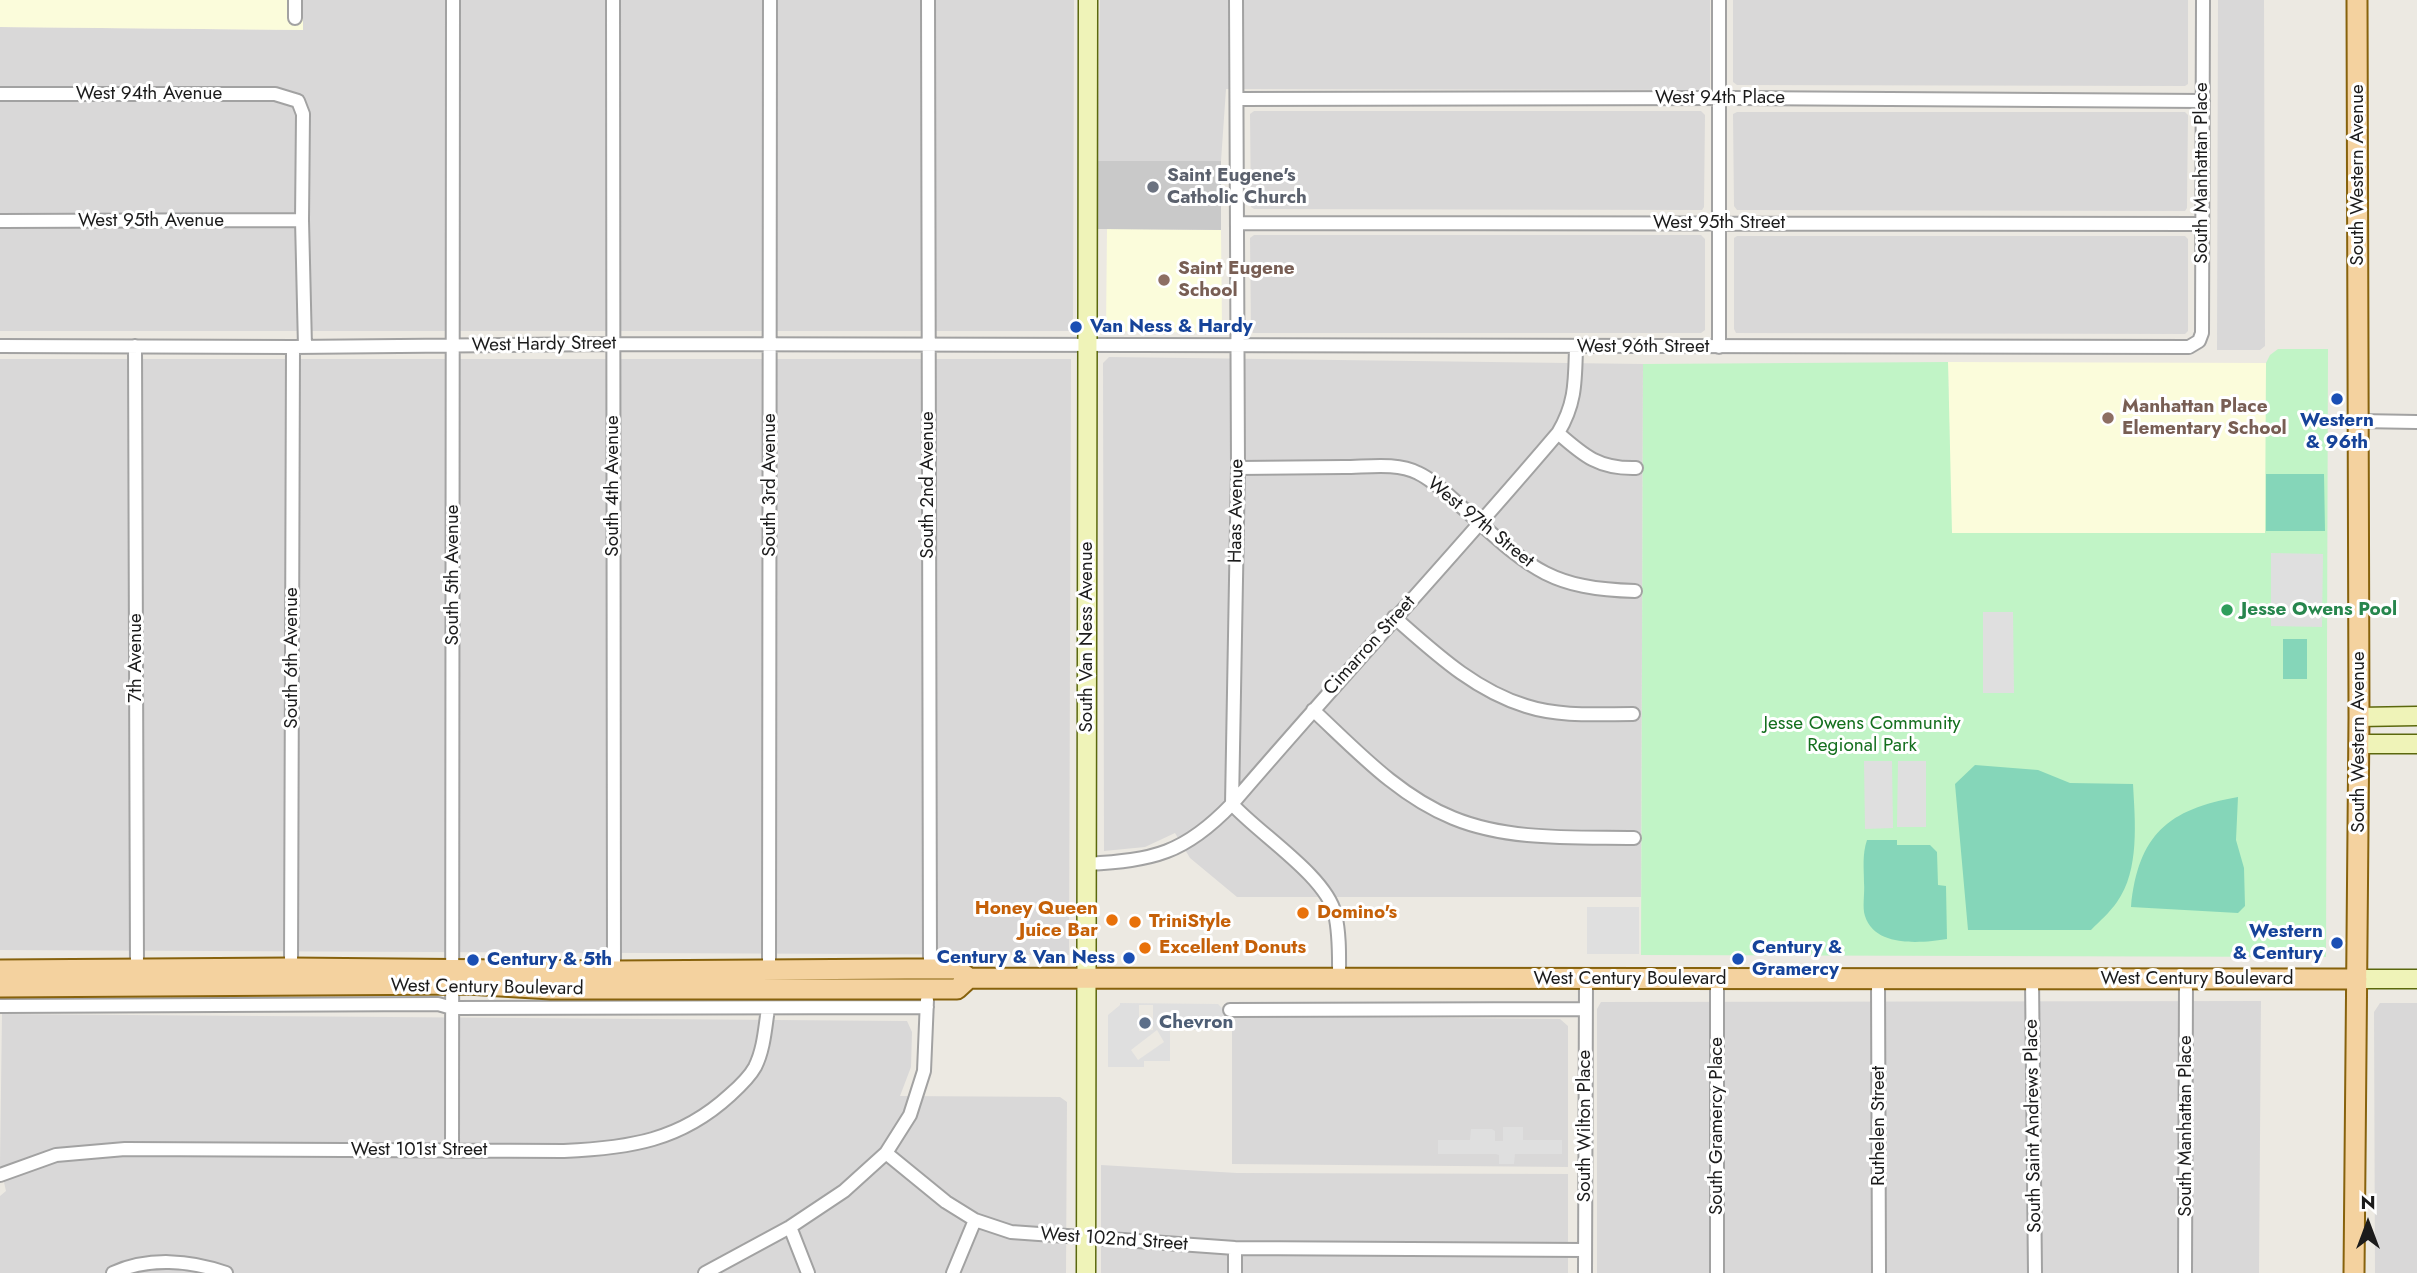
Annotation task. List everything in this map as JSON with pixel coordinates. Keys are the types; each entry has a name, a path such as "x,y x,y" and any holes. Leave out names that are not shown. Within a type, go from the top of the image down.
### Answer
{"main road":[{"name":"South Western Avenue","path":"2354,1273 2359,744 2357,0"},
{"name":"West Century Boulevard","path":"0,970 291,968 452,978 551,989 927,998 957,989 969,978"},
{"name":"West Century Boulevard","path":"0,988 452,978 614,971 930,969 957,969 969,978 2357,979"}],"street":[{"path":"295,0 295,18"},
{"name":"South 5th Avenue","path":"452,1150 453,0"},
{"name":"South 4th Avenue","path":"613,0 614,971"},
{"name":"South 3rd Avenue","path":"769,971 770,0"},
{"name":"South 2nd Avenue","path":"928,0 930,969"},
{"name":"South Van Ness Avenue","path":"1086,1273 1088,0"},
{"name":"Haas Avenue","path":"1232,804 1238,468 1236,0"},
{"path":"1719,0 1719,347"},
{"name":"South Manhattan Place","path":"2196,344 2202,333 2203,0"},
{"name":"West 94th Avenue","path":"0,94 275,94 298,102"},
{"name":"West 94th Place","path":"1238,99 2203,101"},
{"name":"South 6th Avenue","path":"291,968 303,114 298,102"},
{"name":"West 95th Avenue","path":"0,221 302,220"},
{"name":"West 95th Street","path":"1237,223 2202,224"},
{"name":"West 96th Street","path":"1088,346 2182,348 2196,344"},
{"name":"West Hardy Street","path":"0,346 1088,346"},
{"name":"7th Avenue","path":"135,346 137,969"},
{"name":"Cimarron Street","path":"1087,864 1145,859 1171,851 1211,826 1232,804 1394,617 1481,524 1558,433 1574,399 1576,348"},
{"path":"2358,421 2417,422"},
{"path":"1558,433 1593,461 1606,466 1636,468"},
{"name":"West 97th Street","path":"1238,468 1400,468 1418,472 1434,483 1513,554 1535,569 1584,588 1635,592"},
{"path":"1394,617 1475,684 1527,707 1582,714 1633,714"},
{"path":"1312,710 1398,786 1426,805 1453,818 1511,833 1634,838"},
{"path":"2359,717 2417,716"},
{"path":"2359,744 2417,744"},
{"path":"1232,804 1310,876 1328,900 1335,915 1339,979"},
{"name":"South Wilton Place","path":"1585,1273 1586,979"},
{"name":"South Gramercy Place","path":"1717,979 1717,1273"},
{"name":"Ruthelen Street","path":"1878,979 1879,1273"},
{"name":"South Saint Andrews Place","path":"2032,979 2035,1273"},
{"name":"South Manhattan Place","path":"2185,1273 2186,979"},
{"name":"West Century Boulevard","path":"2357,979 2417,979"},
{"path":"705,1273 790,1227 844,1191 886,1153 910,1115 924,1071 927,998"},
{"name":"West Century Boulevard","path":"0,1006 438,1004 452,1008 768,1009 927,998"},
{"name":"West 101st Street","path":"0,1175 56,1155 125,1149 601,1149 634,1145 666,1135 700,1118 720,1104 754,1069 761,1053 768,1009"},
{"name":"West Century Boulevard","path":"1230,1010 1586,1009"},
{"name":"West 102nd Street","path":"886,1153 946,1202 975,1220 1011,1232 1235,1248 1585,1250"},
{"path":"953,1273 975,1220"},
{"path":"790,1227 808,1273"},
{"path":"1235,1248 1235,1273"},
{"path":"113,1273 139,1265 177,1262 223,1272"}],"shaded area":[{"path":"0,0 303,0 303,30 0,27"},
{"path":"303,0 1074,0 1073,331 0,331 0,27 303,30"},
{"path":"1100,0 1710,0 1710,90 1226,89 1221,161 1097,161"},
{"path":"1733,0 2188,0 2188,84 1737,85 1733,82"},
{"path":"2218,0 2264,0 2265,346 2260,350 2217,350"},
{"path":"1254,111 1701,111 1705,115 1704,207 1702,210 1254,209 1251,207 1250,114"},
{"path":"2185,112 2188,115 2187,208 2185,211 1737,210 1734,206 1733,114"},
{"path":"1097,161 1221,161 1221,230 1098,229"},
{"name":"Saint Eugene School","path":"1107,229 1221,230 1222,329 1219,333 1106,331"},
{"path":"1254,235 1701,235 1705,239 1705,330 1701,333 1253,333 1250,238"},
{"path":"2185,236 2188,239 2188,331 2185,334 1736,333 1734,238"},
{"path":"1109,357 1643,364 1641,897 1237,897 1190,858 1175,833 1145,847 1104,851 1103,363"},
{"path":"0,359 1071,359 1069,955 0,950"},
{"name":"Manhattan Place Elementary School","path":"1948,362 2266,363 2266,533 1951,533"},
{"path":"2271,553 2323,554 2322,627 2271,626"},
{"path":"1983,612 2013,612 2014,693 1983,693"},
{"path":"1864,761 1892,761 1893,828 1865,829"},
{"path":"1898,761 1926,761 1926,827 1897,827"},
{"path":"1587,907 1639,907 1639,954 1587,954"},
{"path":"2261,1001 2259,1273 1597,1273 1597,1009 1601,1002"},
{"path":"2380,1003 2417,1003 2417,1273 2375,1273 2374,1012"},
{"path":"1218,1004 1224,1010 1224,1030 1170,1030 1170,1061 1144,1061 1144,1067 1108,1067 1108,1015 1120,1005","holes":["1139,1005 1153,1005 1153,1030 1139,1031","1157,1030 1164,1042 1138,1060 1131,1050"]},
{"path":"2,1014 907,1021 912,1032 911,1067 900,1096 1060,1097 1067,1102 1066,1273 0,1273 0,1196 6,1191 0,1165"},
{"path":"1232,1016 1560,1019 1568,1026 1568,1167 1232,1164"},
{"path":"1503,1127 1523,1127 1523,1140 1562,1140 1562,1154 1515,1154 1514,1164 1499,1164 1499,1155 1496,1154 1438,1154 1438,1140 1470,1140 1471,1129 1492,1129 1495,1131 1495,1141 1503,1141"},
{"path":"1101,1165 1237,1173 1568,1174 1568,1273 1101,1273"}],"green space":[{"name":"Jesse Owens Community Regional Park","path":"2278,349 2328,349 2326,957 1641,955 1643,364 1948,362 1952,533 2265,533 2266,363 2270,355"},
{"path":"2266,474 2324,474 2325,531 2266,531"},
{"path":"2283,639 2307,639 2307,679 2283,679"},
{"path":"1975,765 2038,770 2070,783 2133,784 2134,845 2129,875 2117,902 2091,930 1968,930 1955,784"},
{"path":"2238,797 2236,840 2244,868 2245,906 2238,913 2131,907 2141,861 2149,844 2161,830 2175,818 2193,809"},
{"path":"1867,840 1897,840 1897,845 1930,845 1937,852 1938,885 1946,886 1947,939 1900,941 1879,934 1870,926 1864,908 1864,856"}],"place":[{"name":"Saint Eugene's Catholic Church","path":"1153,187"},
{"name":"Saint Eugene School","path":"1164,280"},
{"name":"Van Ness & Hardy","path":"1076,327"},
{"name":"Western & 96th","path":"2337,399"},
{"name":"Manhattan Place Elementary School","path":"2108,418"},
{"name":"Jesse Owens Pool","path":"2227,610"},
{"name":"Domino's","path":"1303,913"},
{"name":"Honey Queen Juice Bar","path":"1112,920"},
{"name":"TriniStyle","path":"1135,922"},
{"name":"Western & Century","path":"2337,943"},
{"name":"Excellent Donuts","path":"1145,948"},
{"name":"Century & Van Ness","path":"1129,958"},
{"name":"Century & Gramercy","path":"1738,959"},
{"name":"Century & 5th","path":"473,960"},
{"name":"Chevron","path":"1145,1023"}]}
